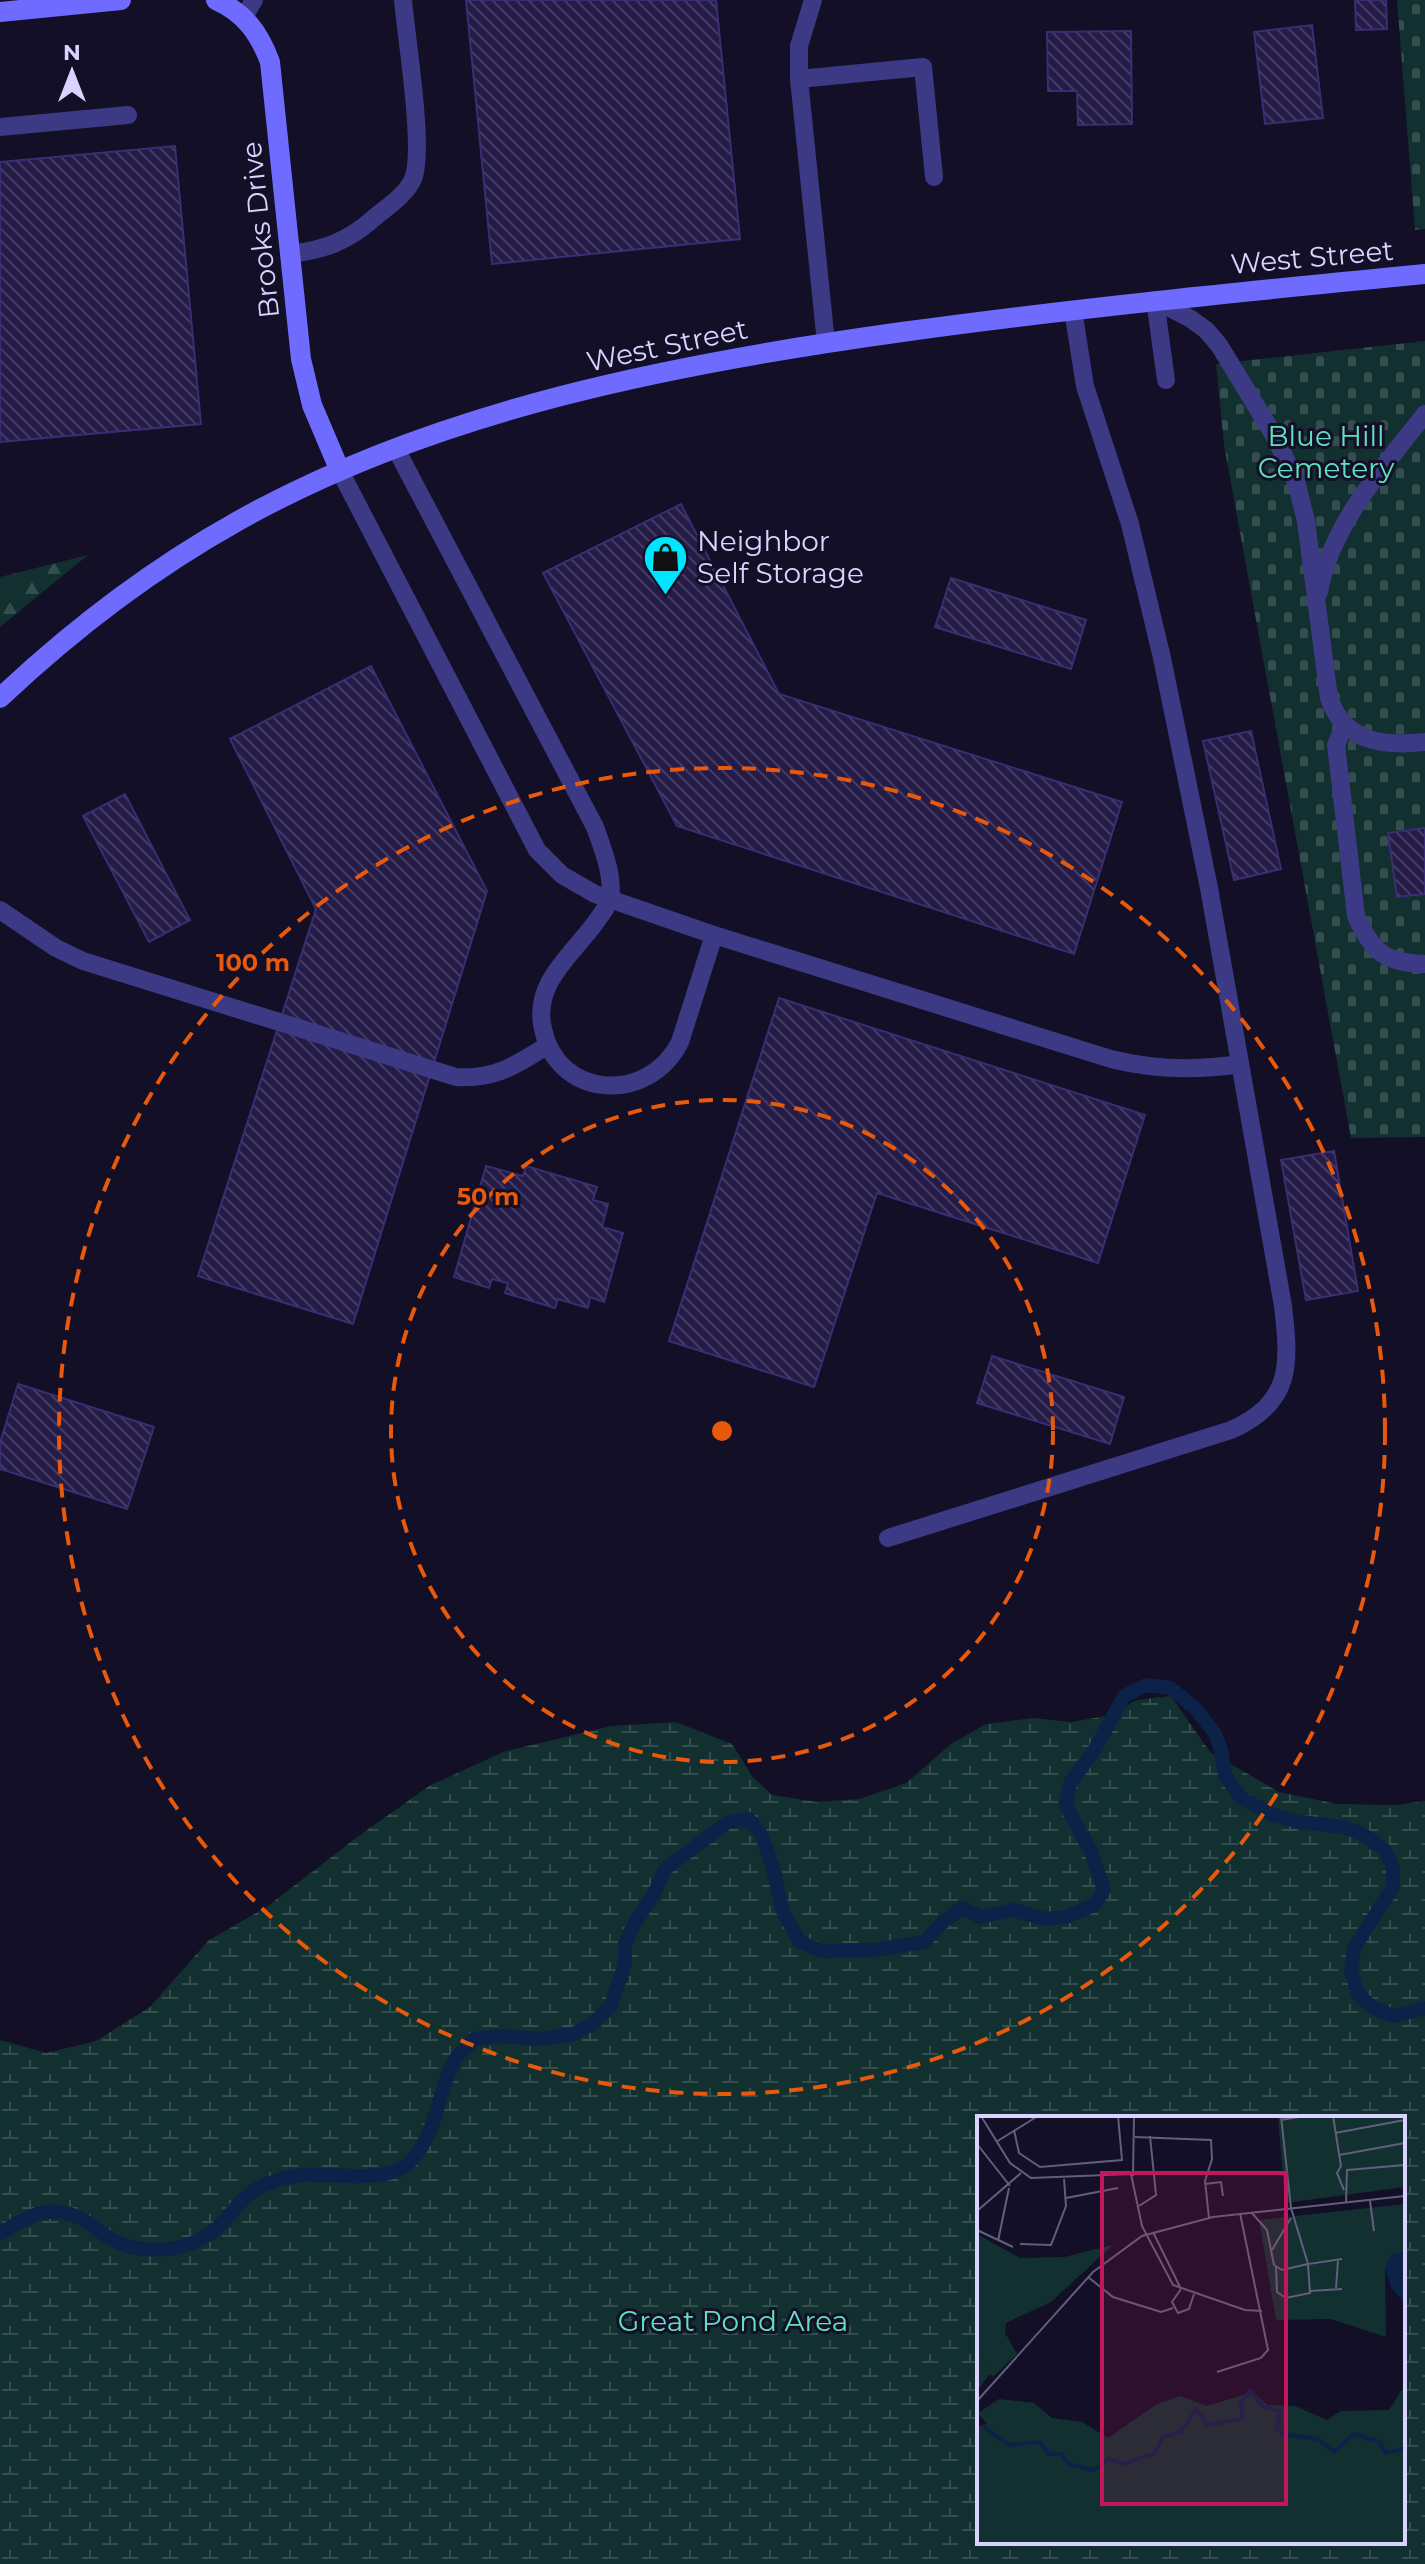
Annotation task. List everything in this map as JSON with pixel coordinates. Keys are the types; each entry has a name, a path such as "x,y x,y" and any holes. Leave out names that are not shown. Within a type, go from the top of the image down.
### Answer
{"main road":[{"path":"0,12 121,0"},
{"name":"Brooks Drive","path":"216,0 249,8 272,71 306,383 340,471"},
{"name":"West Street","path":"0,698 72,635 161,568 240,520 340,471 396,449 534,404 642,376 826,343 1155,300 1425,274"}],"lane":[{"path":"290,254 326,248 354,235 404,193 414,178 417,148 403,0"},
{"path":"813,0 799,46 799,79 826,343"},
{"path":"799,79 923,67 934,177"},
{"path":"0,127 128,115"},
{"path":"1155,300 1166,380"},
{"path":"1155,300 1206,330 1219,345 1275,437 1302,501 1329,698 1334,712 1345,724 1376,742 1395,746 1425,742"},
{"path":"888,1538 1231,1430 1264,1412 1276,1399 1285,1366 1286,1326 1209,888 1154,623 1120,487 1085,386 1073,310"},
{"path":"1318,609 1324,571 1341,531 1369,486 1425,414"},
{"path":"396,449 595,827 605,860 610,899 587,936 555,971 542,998 541,1015 548,1045 568,1071 592,1083 622,1085 652,1075 675,1053 680,1042 714,935"},
{"path":"340,471 537,850 547,863 579,887 714,935 1133,1065 1187,1070 1239,1064"},
{"path":"1345,724 1336,745 1356,916 1364,935 1385,957 1425,964"},
{"path":"0,910 56,948 83,961 456,1077 489,1076 507,1070 548,1045"}],"green space":[{"path":"1397,0 1425,0 1425,229 1415,230"},
{"name":"Blue Hill Cemetery","path":"1425,341 1425,1137 1351,1138 1224,445 1216,364"},
{"path":"88,555 0,627 0,577"},
{"name":"Great Pond Area","path":"1171,1696 1210,1752 1279,1792 1337,1804 1395,1805 1425,1801 1425,2564 0,2564 0,2040 46,2053 96,2041 150,2007 208,1941 268,1906 429,1786 503,1752 611,1726 676,1722 732,1744 752,1776 772,1795 817,1802 859,1799 906,1783 951,1744 986,1724 1033,1718 1071,1722 1106,1716 1137,1700"}],"building":[{"path":"466,0 716,0 740,239 492,264"},
{"path":"1355,0 1386,0 1387,29 1356,30"},
{"path":"1312,25 1323,118 1265,124 1254,32"},
{"path":"1131,31 1132,124 1078,125 1077,91 1048,91 1047,32"},
{"path":"175,146 201,424 0,442 0,162"},
{"path":"681,504 779,694 1122,802 1074,954 677,826 543,573"},
{"path":"951,578 1086,620 1071,669 935,627"},
{"path":"371,666 487,891 353,1324 198,1276 316,909 230,739"},
{"path":"1251,731 1281,869 1234,880 1203,741"},
{"path":"125,794 190,920 149,942 83,816"},
{"path":"1425,828 1425,894 1397,897 1388,833"},
{"path":"779,998 1145,1115 1098,1263 877,1193 814,1387 669,1341"},
{"path":"1334,1151 1358,1291 1306,1300 1281,1160"},
{"path":"486,1166 523,1176 526,1166 597,1187 593,1200 608,1204 602,1227 623,1233 604,1302 590,1297 588,1308 558,1299 555,1308 505,1293 508,1283 492,1279 489,1288 454,1277"},
{"path":"992,1356 1124,1397 1110,1444 977,1403"},
{"path":"18,1384 154,1427 127,1509 0,1469 0,1443"}],"waterway":[{"path":"0,2234 35,2215 57,2211 81,2218 124,2245 148,2249 172,2248 195,2242 215,2230 250,2193 270,2183 299,2175 373,2176 401,2169 411,2161 426,2139 454,2061 474,2039 500,2036 541,2039 574,2034 593,2023 611,2006 625,1964 625,1944 665,1869 728,1822 749,1819 761,1834 783,1911 799,1941 821,1951 874,1950 924,1942 962,1908 981,1917 1013,1910 1045,1919 1066,1917 1094,1905 1104,1890 1090,1849 1066,1806 1070,1783 1094,1751 1124,1696 1146,1685 1170,1688 1195,1708 1214,1732 1221,1749 1225,1776 1241,1798 1273,1815 1344,1827 1364,1835 1385,1850 1393,1868 1393,1887 1354,1948 1351,1970 1358,1994 1372,2007 1393,2016 1425,2008"}],"place":[{"name":"Neighbor Self Storage","path":"666,596"}]}
